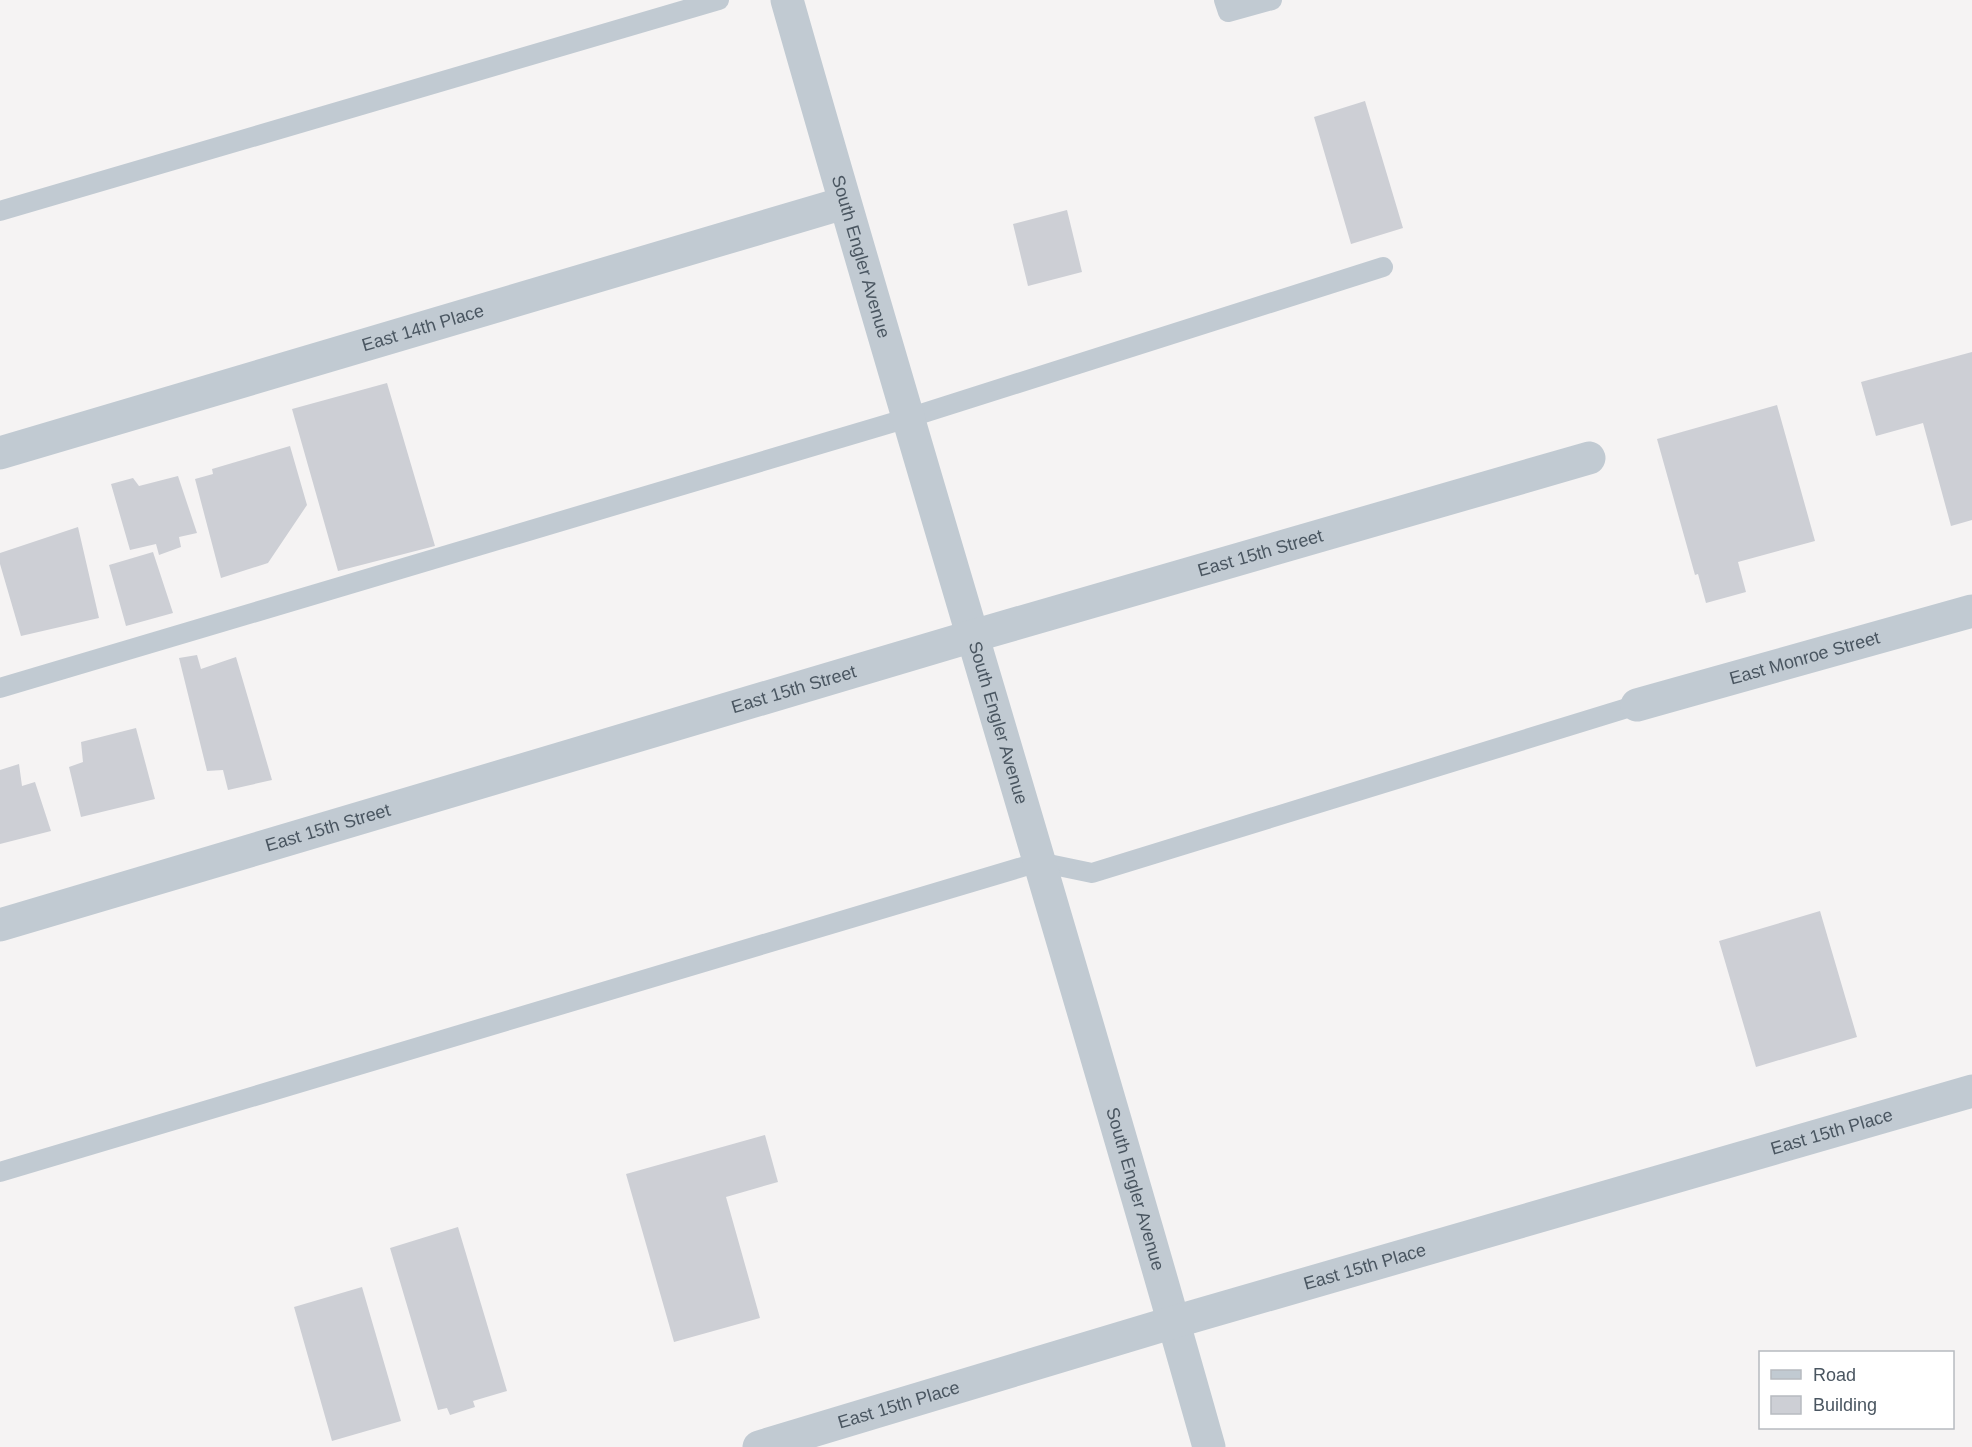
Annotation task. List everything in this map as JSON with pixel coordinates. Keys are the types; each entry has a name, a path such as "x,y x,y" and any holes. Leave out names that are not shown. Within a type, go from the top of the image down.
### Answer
{"street":[{"name":"South Engler Avenue","path":"787,0 844,203 973,636 1209,1447"},
{"name":"East 14th Place","path":"0,453 844,203"},
{"name":"East 15th Street","path":"0,926 973,636 1589,458"},
{"name":"East Monroe Street","path":"1636,705 1972,611"},
{"name":"East 15th Place","path":"759,1447 1174,1322 1972,1090"}],"lane":[{"path":"0,211 719,0"},
{"path":"1224,0 1228,12 1272,0"},
{"path":"0,687 908,418 1383,267"},
{"path":"0,1172 1039,862 1092,873 1636,705"}],"building":[{"path":"1365,101 1403,228 1351,244 1314,117"},
{"path":"1067,210 1082,272 1028,286 1013,224"},
{"path":"1972,352 1972,520 1951,526 1923,423 1876,436 1861,382"},
{"path":"387,383 435,546 338,571 292,409"},
{"path":"1777,405 1815,541 1738,562 1746,592 1706,603 1698,574 1695,575 1657,439"},
{"path":"290,446 307,505 268,563 221,578 195,479 213,474 212,469"},
{"path":"178,476 197,533 179,537 181,547 159,555 156,544 130,550 111,484 133,478 139,486"},
{"path":"78,527 99,618 21,636 0,564 0,553"},
{"path":"153,552 173,613 126,626 109,565"},
{"path":"197,655 201,669 236,657 272,780 228,790 223,770 207,771 179,658"},
{"path":"136,728 155,799 81,817 69,767 83,762 81,742"},
{"path":"19,764 22,786 35,782 51,831 0,844 0,770"},
{"path":"1820,911 1857,1037 1756,1067 1719,941"},
{"path":"765,1135 778,1182 726,1197 760,1318 674,1342 626,1174"},
{"path":"458,1227 507,1391 473,1401 475,1407 450,1415 447,1408 438,1410 390,1248"},
{"path":"362,1287 401,1421 332,1441 294,1307"}]}
